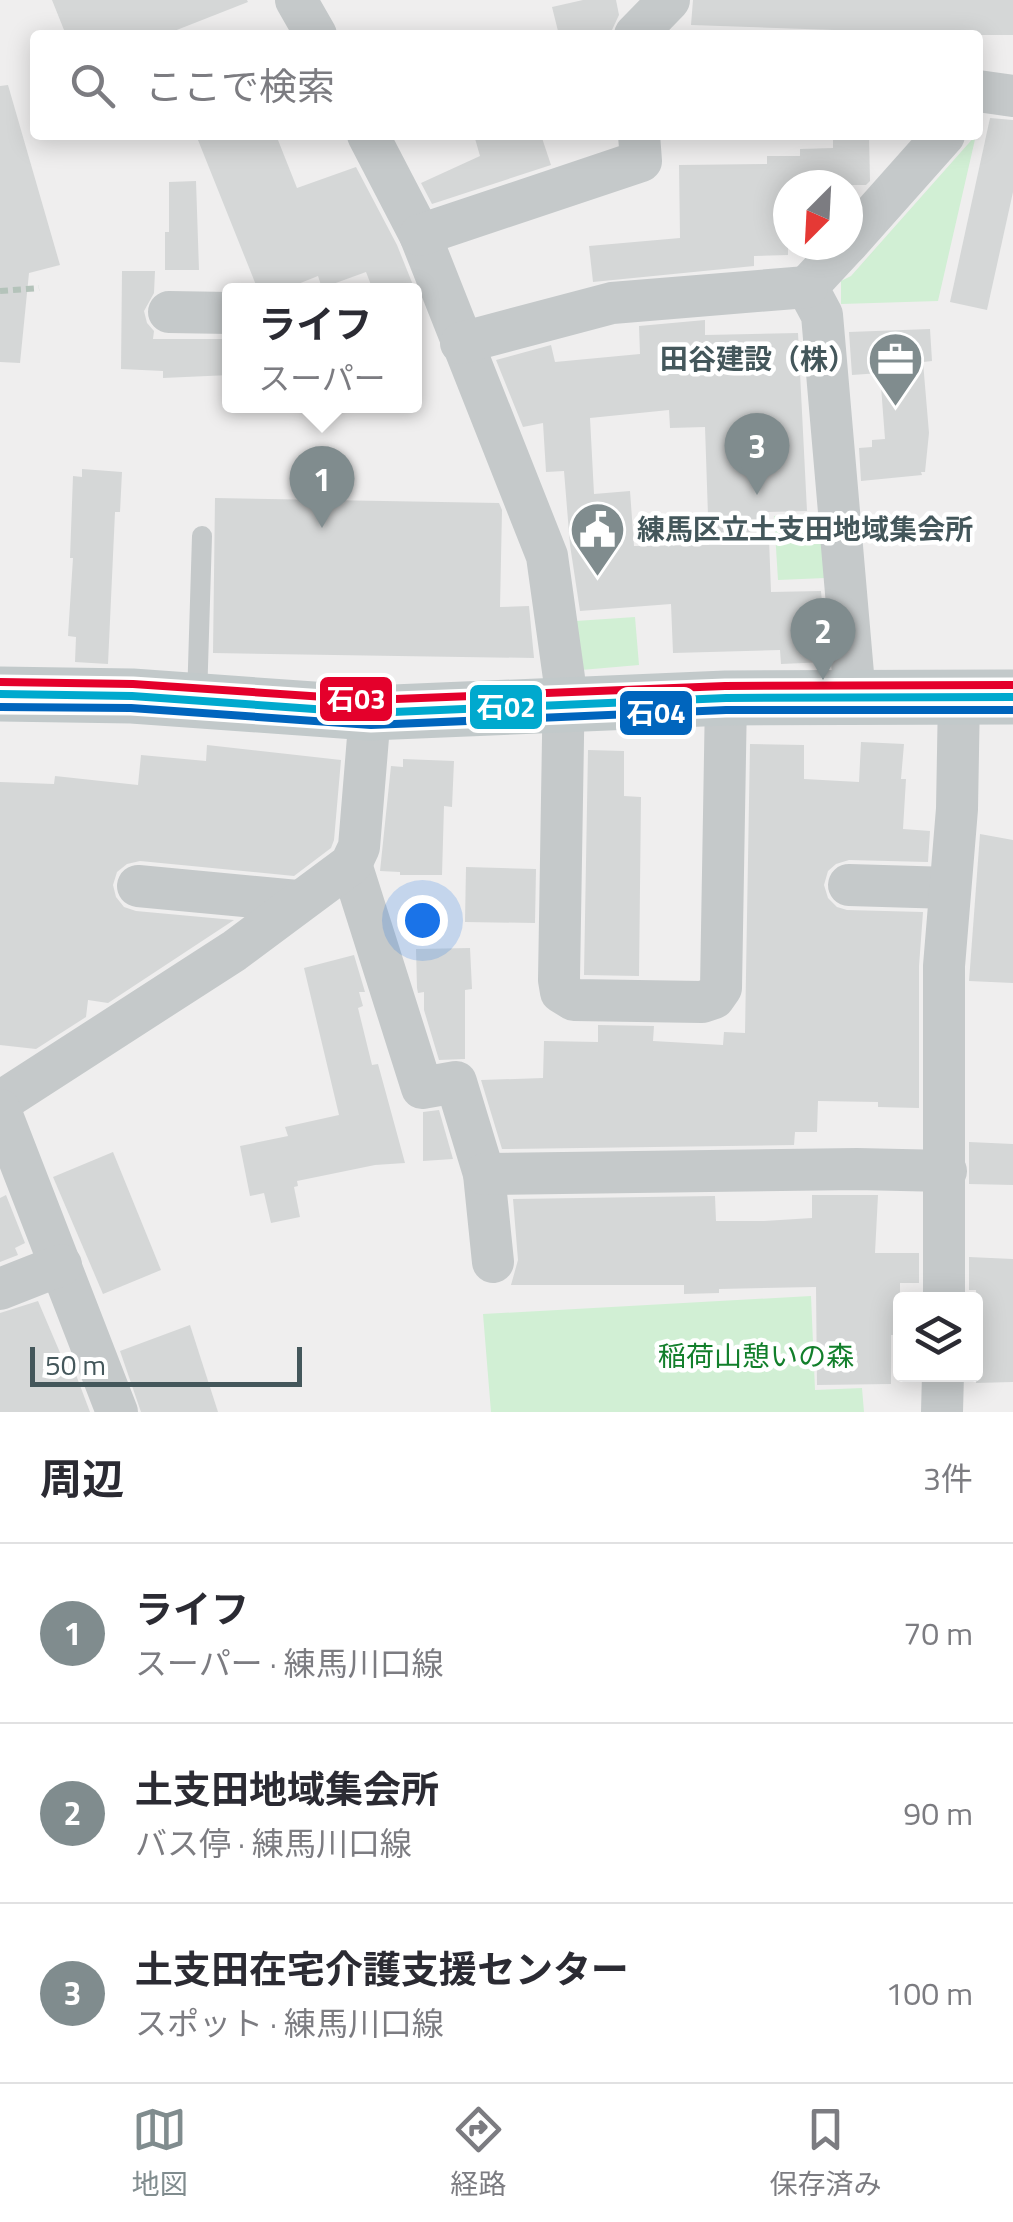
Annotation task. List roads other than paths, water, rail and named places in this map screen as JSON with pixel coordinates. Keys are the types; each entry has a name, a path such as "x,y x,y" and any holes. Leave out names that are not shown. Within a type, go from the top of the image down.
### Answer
{"main road":[{"path":"0,694 96,694 370,713 726,698 1013,697"}],"street":[{"path":"296,0 313,30"},
{"path":"640,30 670,0"},
{"path":"983,92 1013,96"},
{"path":"371,140 420,234 429,301 461,343 547,556 564,670 561,992 574,1000 702,1002 714,998 721,988 726,698"},
{"path":"420,234 640,161 639,140"},
{"path":"863,226 940,140"},
{"path":"461,343 612,303 807,287 832,260"},
{"path":"807,287 822,315 855,696"},
{"path":"169,312 222,313"},
{"path":"944,1292 943,1004 957,809 959,696"},
{"path":"0,1102 234,950 351,864 359,847 370,713"},
{"path":"351,864 422,1088 456,1082 484,1174 493,1262"},
{"path":"849,885 950,888"},
{"path":"138,886 298,901"},
{"path":"0,1110 118,1412"},
{"path":"484,1174 946,1171"},
{"path":"0,1289 60,1265"},
{"path":"942,1412 943,1382"}],"lane":[{"path":"196,701 202,536"}],"place":[{"name":"田谷建設（株）","path":"895,408"},
{"name":"土支田在宅介護支援センター","path":"757,495"},
{"name":"ライフ","path":"322,528"},
{"name":"練馬区立土支田地域集会所","path":"598,578"},
{"name":"土支田地域集会所","path":"823,680"}],"park label":[{"name":"稲荷山憩いの森","path":"756,1356"}]}
